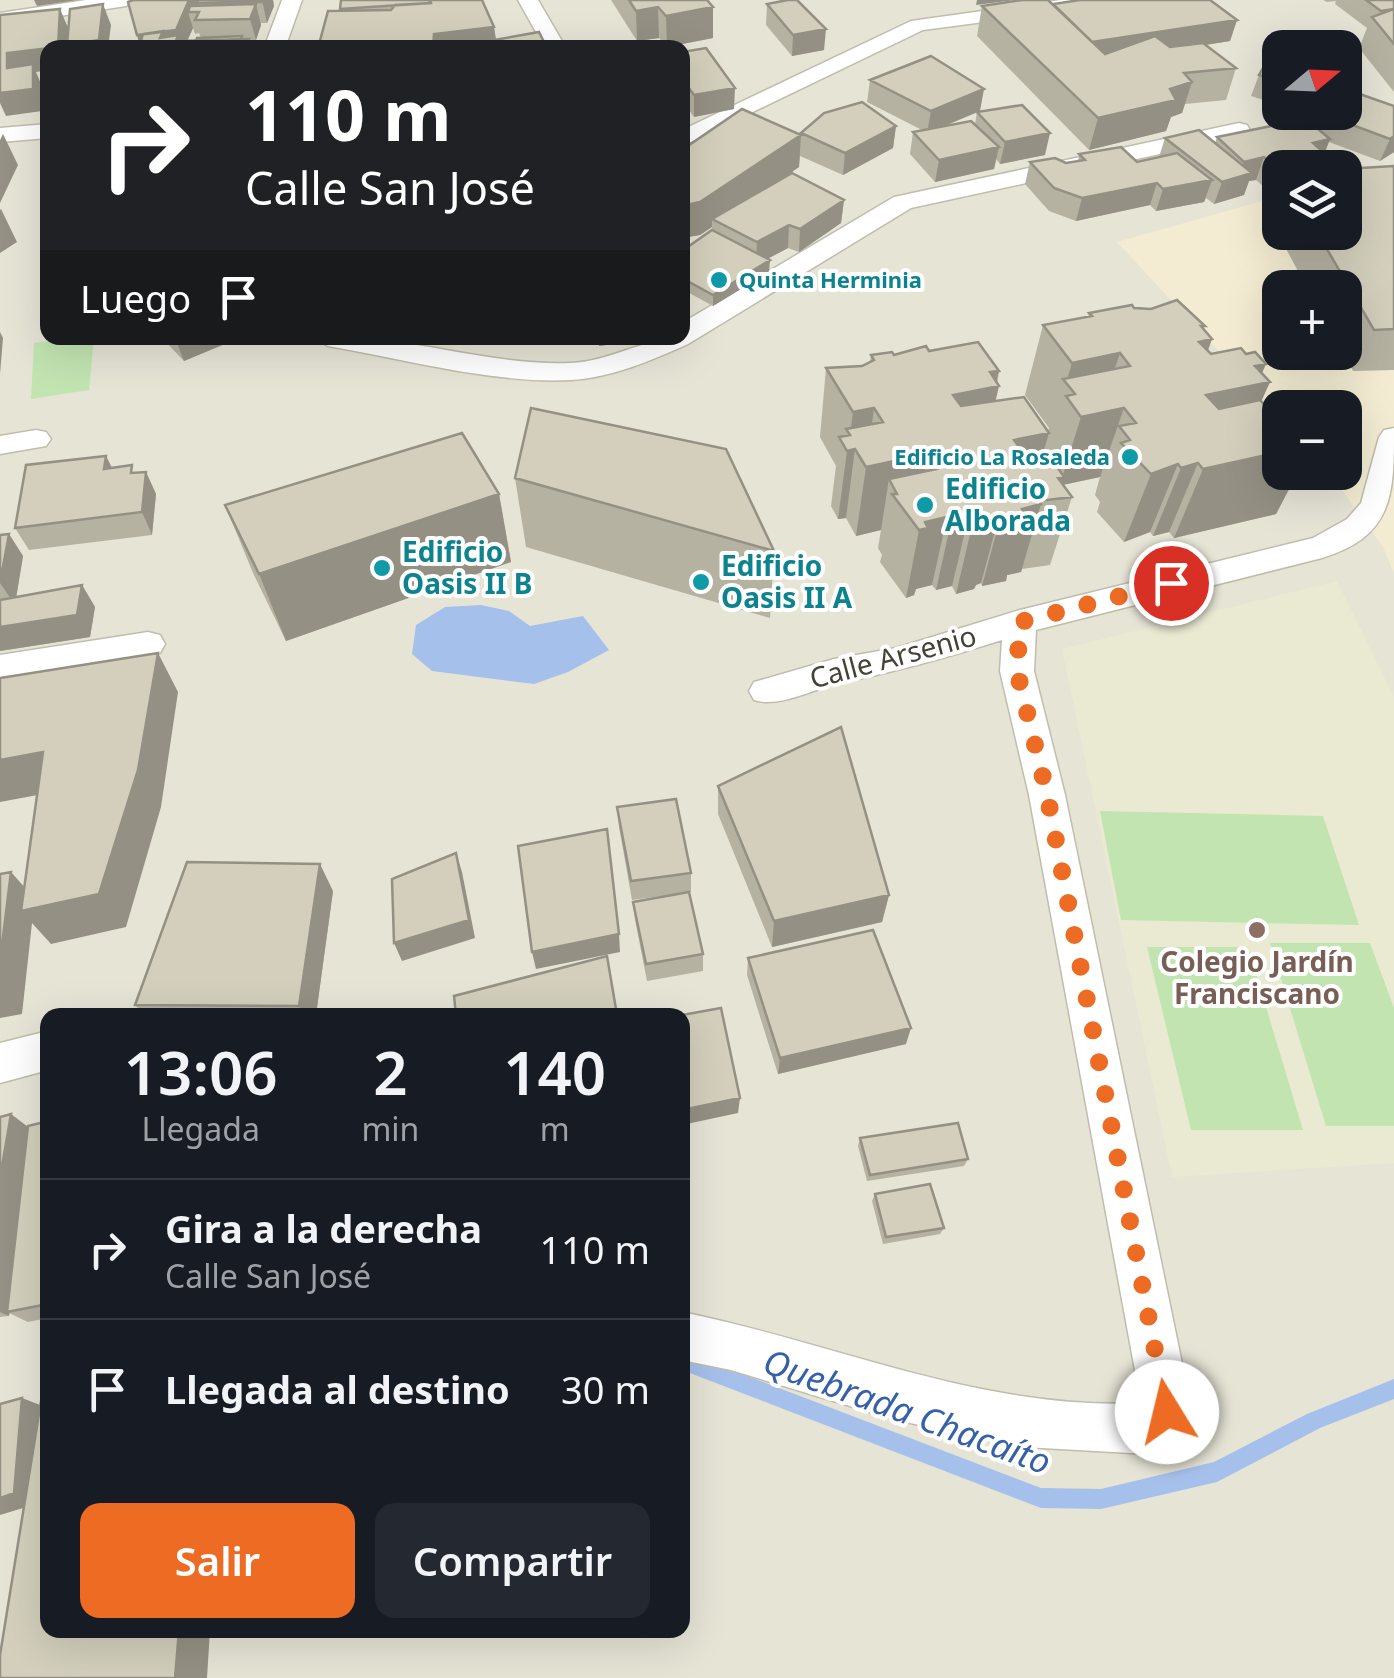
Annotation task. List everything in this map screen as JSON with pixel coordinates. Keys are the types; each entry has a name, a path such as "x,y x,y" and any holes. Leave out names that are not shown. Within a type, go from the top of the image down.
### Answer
{"street":[{"path":"0,19 126,0"},
{"path":"277,40 292,0"},
{"path":"528,0 551,40"},
{"path":"690,135 912,19 1107,0"},
{"path":"690,330 903,202 1238,130"},
{"path":"0,136 40,131"},
{"path":"370,345 520,370 574,372 641,355 662,345"},
{"name":"Calle Arsenio","path":"766,692 896,660 1020,622 1322,548 1357,531 1376,510 1394,437"},
{"path":"0,444 36,439"},
{"path":"690,1338 896,1395 1024,1422 1148,1429 1167,1412 1047,794 1017,671 1020,622"},
{"path":"0,668 148,644"},
{"path":"0,1063 40,1052"}],"shaded area":[{"path":"0,0 1394,0 1394,171 1362,178 1362,150 1262,150 1262,201 1144,236 1266,390 1262,390 1262,490 1362,490 1362,483 1394,503 1394,1678 0,1678"},
{"path":"1394,171 1394,573 1383,547 1342,490 1362,490 1362,390 1262,390 1262,398 1117,242 1262,201 1262,250 1362,250 1362,211"},
{"name":"Colegio Jardín Franciscano","path":"1337,581 1394,697 1394,1163 1172,1177 1062,649"}],"green space":[{"path":"34,343 93,345 89,390 31,399"},
{"path":"1100,811 1323,816 1359,925 1121,920"},
{"path":"1270,943 1370,943 1394,1008 1394,1126 1326,1126"},
{"path":"1147,947 1248,947 1303,1130 1191,1130"}],"water":[{"path":"481,605 509,611 530,626 583,616 609,650 568,672 534,684 432,671 412,654 416,625 445,607"}],"building":[{"path":"189,0 176,30 137,35 128,2"},
{"path":"262,0 262,2 197,3"},
{"path":"341,0 429,0 430,3 340,9"},
{"path":"430,0 482,0 494,27 434,34 434,40 320,40 328,11 391,10 395,5 431,3"},
{"path":"629,0 707,0 713,7 666,16 658,7 636,11"},
{"path":"797,0 826,29 793,35 767,4"},
{"path":"1048,0 1105,54 1155,36 1170,47 1203,43 1236,68 1184,73 1192,82 1170,89 1176,100 1098,118 982,6"},
{"path":"1080,0 1210,0 1237,20 1092,42 1053,4"},
{"path":"1366,0 1394,0 1394,9 1381,11"},
{"path":"103,4 99,40 67,40 70,9"},
{"path":"256,4 250,19 195,20 199,12 188,12 190,6"},
{"path":"60,9 58,40 40,40 40,49 7,53 7,68 33,64 33,89 0,93 0,15"},
{"path":"1394,9 1394,44 1372,17"},
{"path":"163,31 160,38 178,35 176,40 141,40 143,34"},
{"path":"539,32 543,40 494,40"},
{"path":"242,36 218,40 197,38"},
{"path":"706,48 735,88 694,95 690,90 690,51"},
{"path":"931,56 984,89 931,111 870,80"},
{"path":"1362,95 1394,106 1394,136 1390,139 1362,129"},
{"path":"862,102 896,126 845,153 801,133 824,113"},
{"path":"1022,105 1050,133 1005,142 977,112"},
{"path":"742,109 801,135 700,202 690,204 690,145"},
{"path":"971,121 999,147 939,160 913,132"},
{"path":"1262,128 1319,130 1330,139 1313,143 1321,150 1262,150 1262,158 1244,162 1217,137"},
{"path":"1199,130 1252,173 1222,182 1165,138"},
{"path":"1121,147 1137,162 1177,153 1212,180 1163,189 1157,183 1082,198 1054,188 1030,162 1055,158 1066,163 1085,160 1079,154"},
{"path":"1394,166 1394,329 1374,330 1362,309 1362,270 1339,270 1327,250 1362,250 1362,168"},
{"path":"792,173 844,200 800,229 789,225 757,242 712,219"},
{"name":"Quinta Herminia","path":"712,230 770,260 713,295 690,282 690,245"},
{"path":"1177,300 1205,326 1201,326 1212,339 1199,342 1211,354 1241,348 1246,354 1255,352 1262,360 1262,365 1255,366 1270,382 1206,395 1219,409 1262,402 1262,456 1203,469 1198,463 1181,468 1178,464 1151,474 1121,443 1130,440 1119,426 1136,423 1124,408 1081,417 1066,396 1075,394 1063,379 1130,366 1120,353 1072,363 1043,325 1132,305 1151,309"},
{"path":"978,342 999,371 990,372 999,386 953,395 961,406 1024,397 1049,433 1014,440 1025,455 1042,452 1052,466 1056,465 1064,477 1058,478 1072,497 1039,501 1041,504 1022,509 1025,514 990,518 992,522 972,526 968,519 951,522 947,517 925,522 928,528 919,530 892,494 897,494 889,479 937,469 928,454 866,467 855,449 847,451 839,437 850,435 846,429 883,422 874,408 853,412 826,368 862,366 874,360 871,355 894,355 926,346 929,351"},
{"path":"531,408 726,449 774,551 515,478"},
{"path":"462,433 499,494 259,574 225,505"},
{"path":"106,456 104,469 132,465 131,473 146,472 142,512 15,528 26,465"},
{"path":"9,534 0,583 0,535"},
{"path":"82,585 77,615 0,627 0,600"},
{"path":"158,653 138,770 99,894 21,911 43,752 0,760 0,678"},
{"path":"841,727 889,895 774,921 718,786"},
{"path":"676,799 691,873 631,881 617,807"},
{"path":"607,829 619,934 532,952 518,846"},
{"path":"456,853 469,920 394,943 392,879"},
{"path":"187,862 320,864 299,1006 135,1005"},
{"path":"11,872 0,961 0,874"},
{"path":"689,892 703,954 646,964 633,902"},
{"path":"873,930 911,1028 780,1058 748,958"},
{"path":"607,956 616,1008 455,1008 454,996"},
{"path":"721,1008 740,1098 690,1108 690,1014"},
{"path":"11,1114 0,1178 0,1117"},
{"path":"40,1123 40,1306 7,1312 28,1126"},
{"path":"958,1123 968,1159 870,1175 860,1138"},
{"path":"930,1184 944,1228 886,1237 875,1194"},
{"path":"22,1398 14,1493 0,1498 0,1404"},
{"path":"40,1408 40,1638 178,1638 175,1678 0,1678 0,1655"}],"waterway":[{"name":"Quebrada Chacaíto","path":"690,1363 1041,1498 1101,1499 1217,1472 1314,1421 1394,1389"}],"place":[{"name":"Quinta Herminia","path":"719,280"},
{"name":"Edificio La Rosaleda","path":"1130,457"},
{"name":"Edificio Alborada","path":"925,505"},
{"name":"Edificio Oasis II B","path":"382,568"},
{"name":"Edificio Oasis II A","path":"701,582"},
{"name":"Colegio Jardín Franciscano","path":"1257,930"}],"route":[{"path":"1167,1412 1047,794 1017,671 1017,642 1020,622 1171,583"}]}
